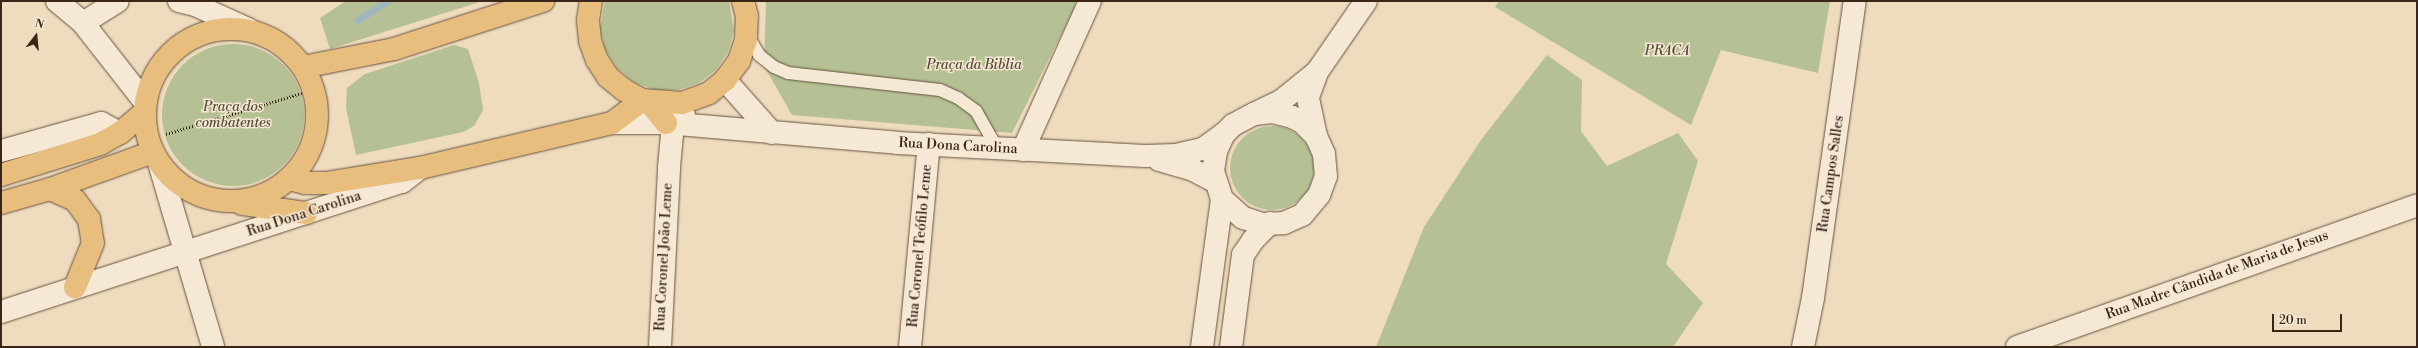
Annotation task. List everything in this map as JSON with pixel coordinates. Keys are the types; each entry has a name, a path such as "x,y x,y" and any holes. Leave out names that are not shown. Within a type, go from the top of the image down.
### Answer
{"main road":[{"path":"303,67 394,49 543,1"},
{"path":"591,1 588,21 590,41 597,60 608,77 624,90 646,101 670,124"},
{"path":"646,101 682,103 717,86 739,61 746,34 747,16 743,1"},
{"path":"229,202 256,198 281,186 289,179 301,167 314,143 318,117 314,89 303,67 289,50 271,37 250,30 224,28 205,33 176,47 159,66 147,89 144,108 153,152 177,184 202,197 229,202 306,213"},
{"name":"Rua Dona Carolina","path":"289,179 305,183 326,183 420,168 612,123 646,101"},
{"path":"1,175 100,144 120,134 144,108"},
{"path":"1,203 50,189 153,152"},
{"path":"50,189 75,200 89,219 93,243 75,287"}],"street":[{"path":"57,1 83,23 144,108"},
{"path":"83,23 118,1"},
{"path":"1022,150 1090,1"},
{"path":"1202,347 1218,190 1216,152 1224,134 1233,125 1286,98 1317,72 1366,1"},
{"name":"Rua Campos Salles","path":"1803,347 1813,298 1855,1"},
{"path":"191,2 250,30"},
{"path":"1218,190 1243,218 1262,224 1284,223 1302,215 1319,195 1326,176 1324,154 1316,136 1308,98 1317,72"},
{"path":"670,124 717,86 772,133"},
{"path":"1254,114 1273,112 1292,117 1316,136"},
{"path":"1,151 101,123 120,134"},
{"name":"Rua Dona Carolina","path":"612,123 670,124 929,144 1145,156 1176,155 1203,149 1224,134"},
{"name":"Rua Coronel João Leme","path":"660,347 670,124"},
{"name":"Rua Coronel Teófilo Leme","path":"910,347 929,144"},
{"path":"153,152 213,347"},
{"name":"Rua Dona Carolina","path":"1145,156 1193,170 1218,190"},
{"name":"Rua Dona Carolina","path":"1,312 402,182 420,168"},
{"name":"Rua Madre Cândida de Maria de Jesus","path":"2025,346 2417,205"},
{"path":"1231,347 1243,255 1253,240 1270,223"}],"lane":[{"path":"746,34 759,55 774,67 788,73 940,90 958,98 976,111 997,148"}],"path":[{"path":"153,152 314,89"}],"green space":[{"path":"346,1 483,1 330,49 320,18"},
{"path":"605,1 729,1 734,31 728,52 716,70 699,83 678,90 655,90 634,82 617,68 605,49 600,28"},
{"name":"Praça da Biblia","path":"766,1 1076,1 1073,11 1012,133 792,115 764,66"},
{"name":"PRACA","path":"1499,1 1830,1 1818,73 1721,50 1691,125 1495,7"},
{"name":"Praça dos combatentes","path":"226,44 240,44 267,52 288,70 299,88 303,101 303,129 296,149 278,170 267,178 254,183 240,186 226,186 199,178 178,160 170,149 165,136 162,122 162,108 170,81 188,60 199,52 212,47"},
{"path":"454,45 468,49 479,83 483,110 474,126 463,132 356,155 346,108 347,88 365,74"},
{"path":"1547,55 1582,80 1581,131 1607,166 1678,133 1698,161 1666,264 1703,303 1673,347 1376,347 1424,227 1481,140"},
{"path":"1272,126 1288,129 1302,138 1311,152 1314,168 1311,184 1302,198 1288,207 1272,210 1256,207 1242,198 1233,184 1230,168 1233,152 1242,138 1256,129"}],"waterway":[{"path":"358,20 387,1"}]}
